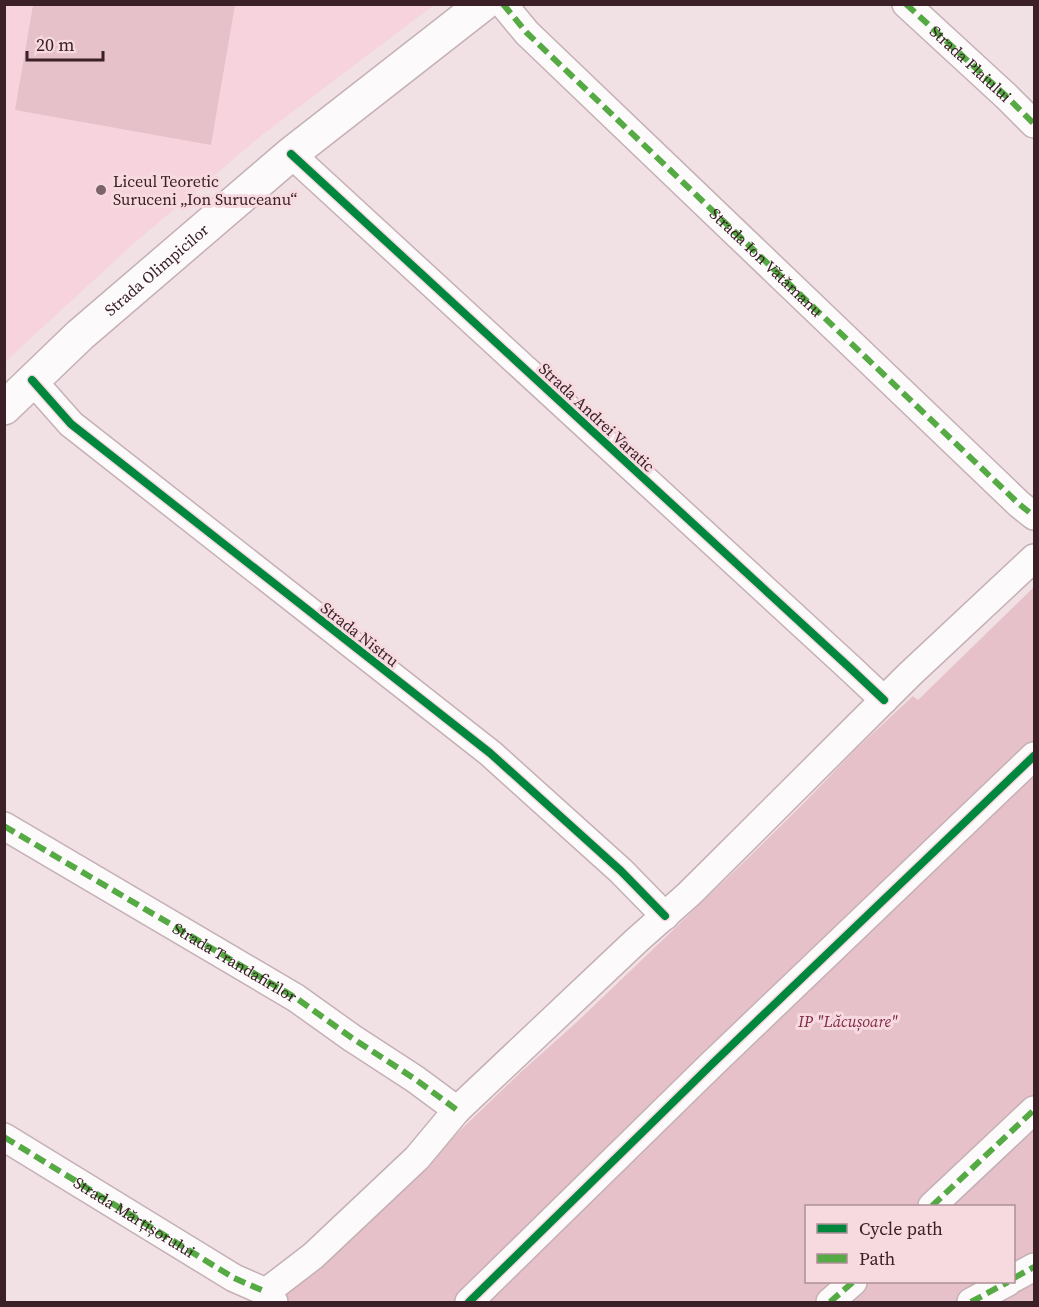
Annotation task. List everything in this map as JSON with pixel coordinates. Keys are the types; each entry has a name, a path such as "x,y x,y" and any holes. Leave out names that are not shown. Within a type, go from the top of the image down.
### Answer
{"main road":[{"name":"Strada Olimpicilor","path":"4,408 80,335 291,154 483,4"}],"street":[{"name":"Strada Ion Vătămanu","path":"503,4 527,33 1002,488 1035,516"},
{"name":"Strada Plaiului","path":"906,4 1035,123"},
{"name":"Strada Andrei Varatic","path":"291,154 884,700"},
{"name":"Strada Nistru","path":"32,380 72,424 490,753 621,871 665,916"},
{"path":"270,1297 417,1158 457,1110 689,894 910,674 1035,558"},
{"path":"469,1302 711,1065 1035,756"},
{"name":"Strada Trandafirilor","path":"4,826 296,998 457,1110"},
{"path":"933,1205 1035,1110"},
{"name":"Strada Mărțișorului","path":"4,1137 234,1278 270,1297"},
{"path":"1015,1277 1035,1267"},
{"path":"830,1302 851,1283"},
{"path":"971,1302 1004,1283"}],"shaded area":[{"name":"Liceul Teoretic Suruceni „Ion Suruceanu“","path":"5,5 434,5 262,135 133,244 5,362"}],"green space":[{"path":"33,5 235,5 211,145 15,110"},
{"name":"IP \"Lăcușoare\"","path":"1034,587 1034,1302 278,1302 287,1289 345,1241 521,1072 578,1021 913,696 918,700"}],"marked path":[{"path":"503,4 527,33 1034,516"},
{"path":"906,4 1034,124"},
{"path":"4,826 296,998 457,1110"},
{"path":"933,1205 1034,1110"},
{"path":"4,1137 234,1278 266,1292"},
{"path":"1015,1277 1034,1267"},
{"path":"830,1302 852,1283"},
{"path":"971,1302 1006,1283"}],"cycle path":[{"path":"291,154 884,700"},
{"path":"32,380 71,424 490,753 621,871 665,916"},
{"path":"469,1302 711,1065 1034,756"}],"place":[{"name":"Liceul Teoretic Suruceni „Ion Suruceanu“","path":"101,190"}]}
